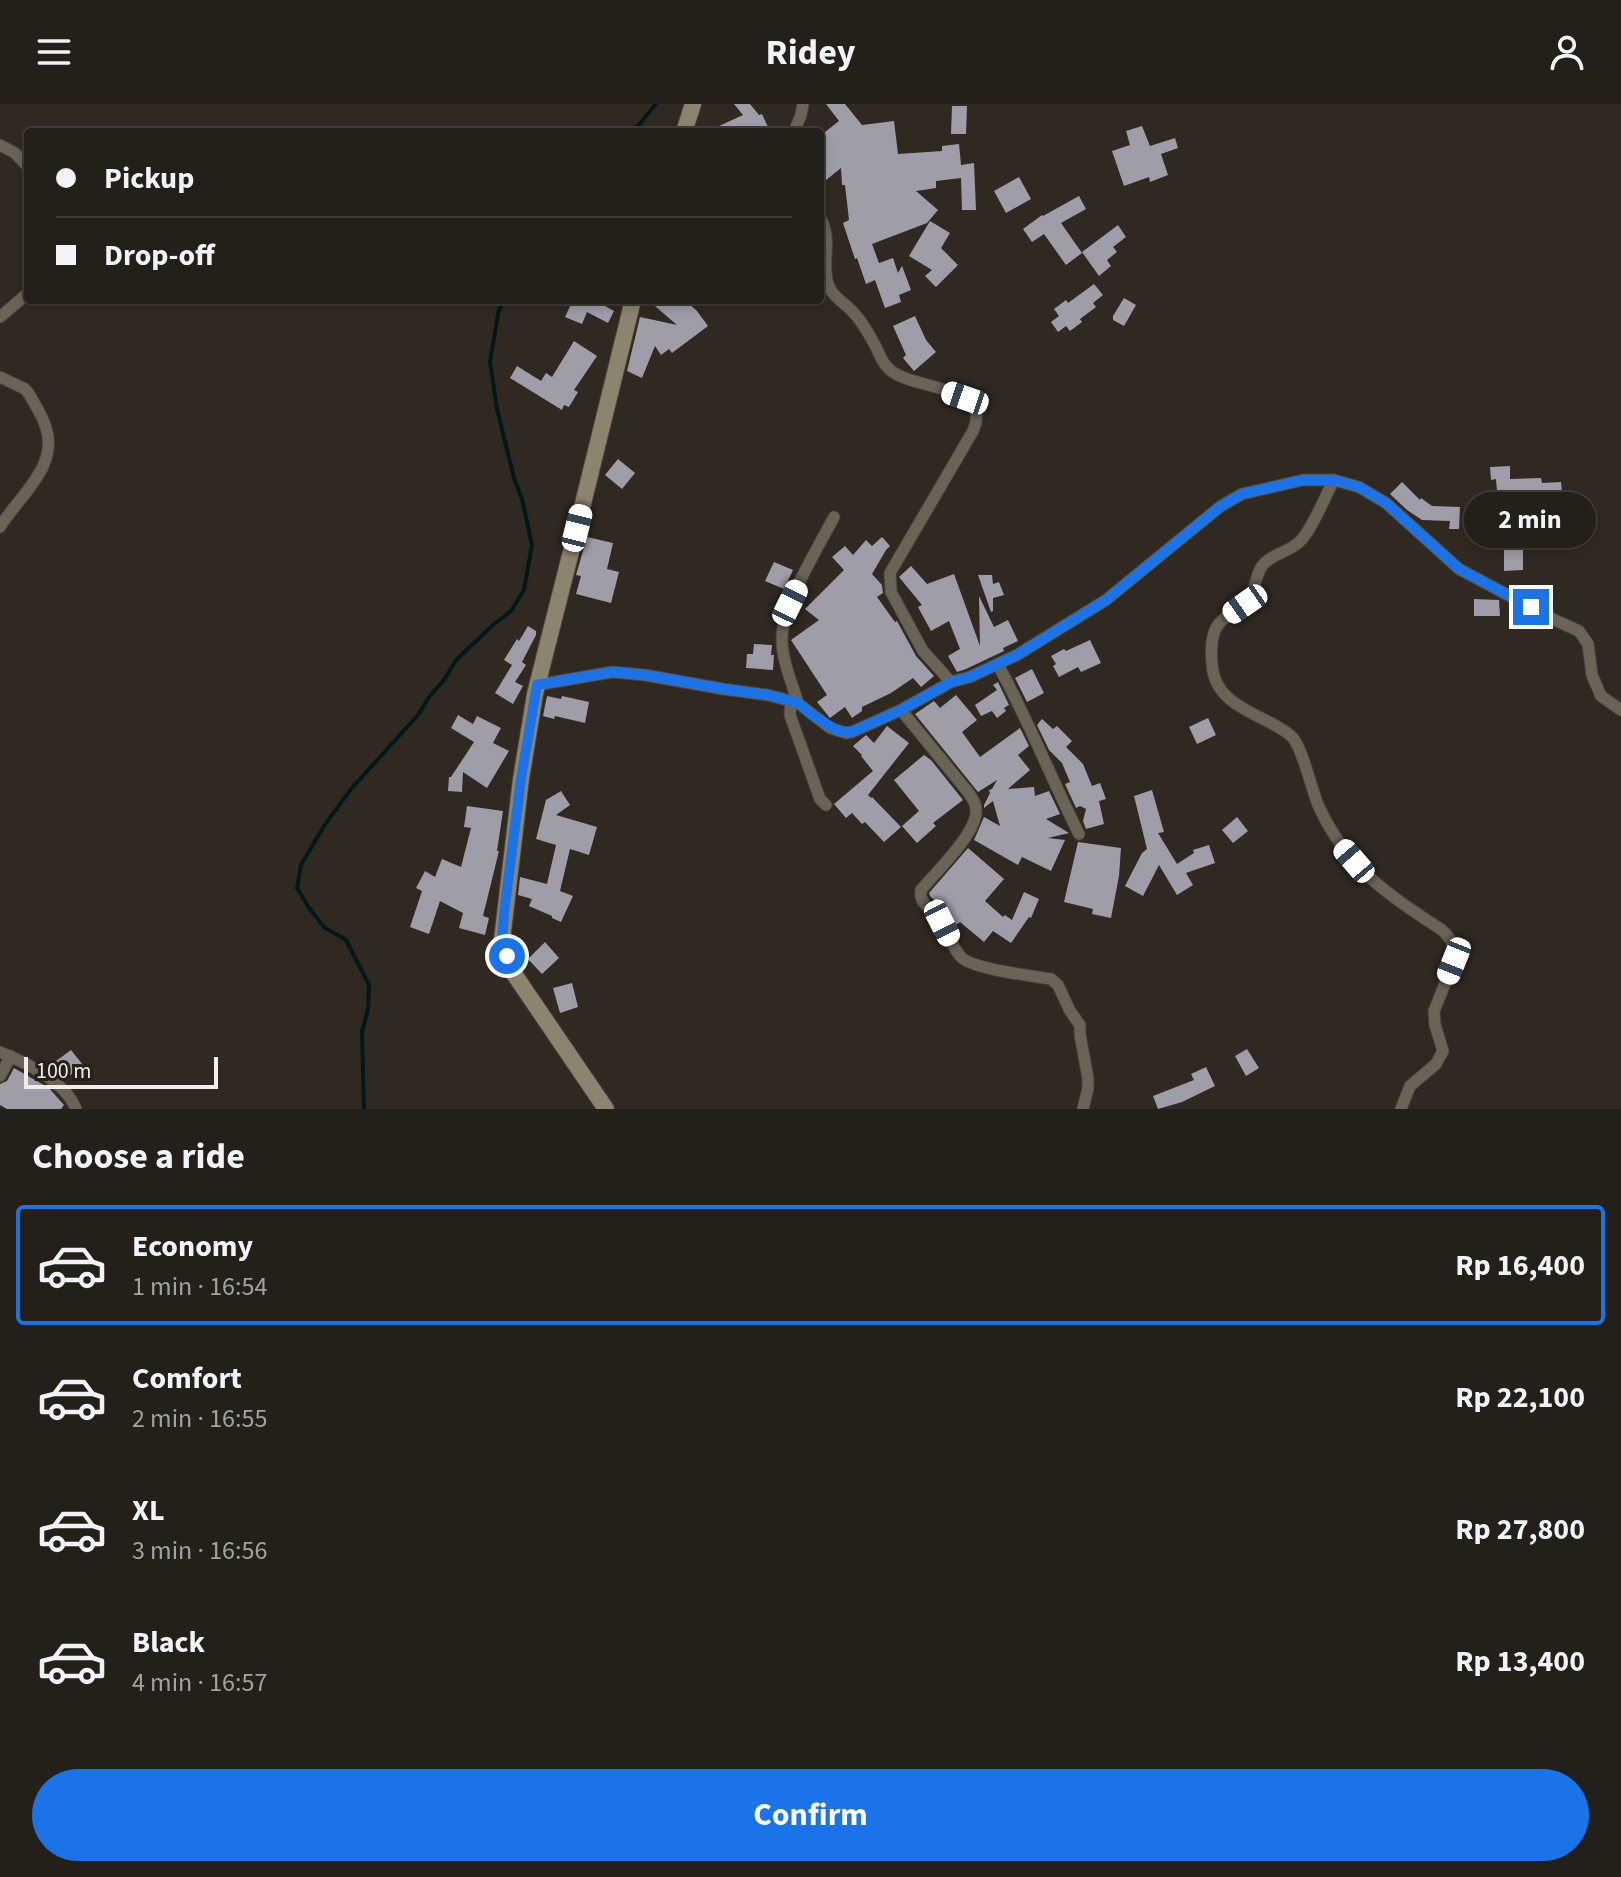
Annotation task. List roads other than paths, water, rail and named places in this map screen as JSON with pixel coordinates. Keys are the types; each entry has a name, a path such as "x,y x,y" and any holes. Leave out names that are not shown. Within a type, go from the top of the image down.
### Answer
{"street":[{"path":"685,128 693,104"},
{"path":"796,128 803,104"},
{"path":"0,145 15,153 24,163"},
{"path":"824,225 828,285 837,299 861,322 885,365 896,374 965,398 977,413 973,431 890,573 889,582 891,592 923,651 951,682"},
{"path":"0,317 24,296"},
{"path":"606,1109 512,971 502,940 521,779 537,685 632,304"},
{"path":"0,377 29,394 47,429 49,444 42,469 0,527"},
{"path":"537,685 612,672 645,675 794,702 830,728 846,733 901,710 951,682 970,677 1017,655 1106,600 1221,506 1242,494 1303,480 1334,480 1359,487 1386,503 1459,569 1579,631 1588,644 1592,675 1601,696 1621,710"},
{"path":"1334,480 1300,542 1262,567 1251,598 1218,625 1212,644 1213,674 1228,699 1280,728 1296,742 1329,827 1366,875 1442,930 1453,944 1454,961 1434,1011 1443,1051 1436,1064 1410,1086 1401,1109"},
{"path":"826,805 820,799 790,715 794,702 783,650 783,627 790,603 834,517"},
{"path":"998,665 1019,703 1079,834"},
{"path":"901,710 968,792 977,812 969,834 921,890 921,900 940,918 957,951 968,962 1051,979 1058,985 1080,1025 1088,1078 1083,1109"},
{"path":"0,1076 6,1054 57,1083 73,1100 76,1109"}],"waterway":[{"path":"636,128 656,104"},
{"path":"364,1109 362,1032 368,1009 369,985 346,940 324,927 297,888 301,865 351,789 418,715 456,660 511,611 524,590 532,545 497,409 490,362 502,304"}]}
